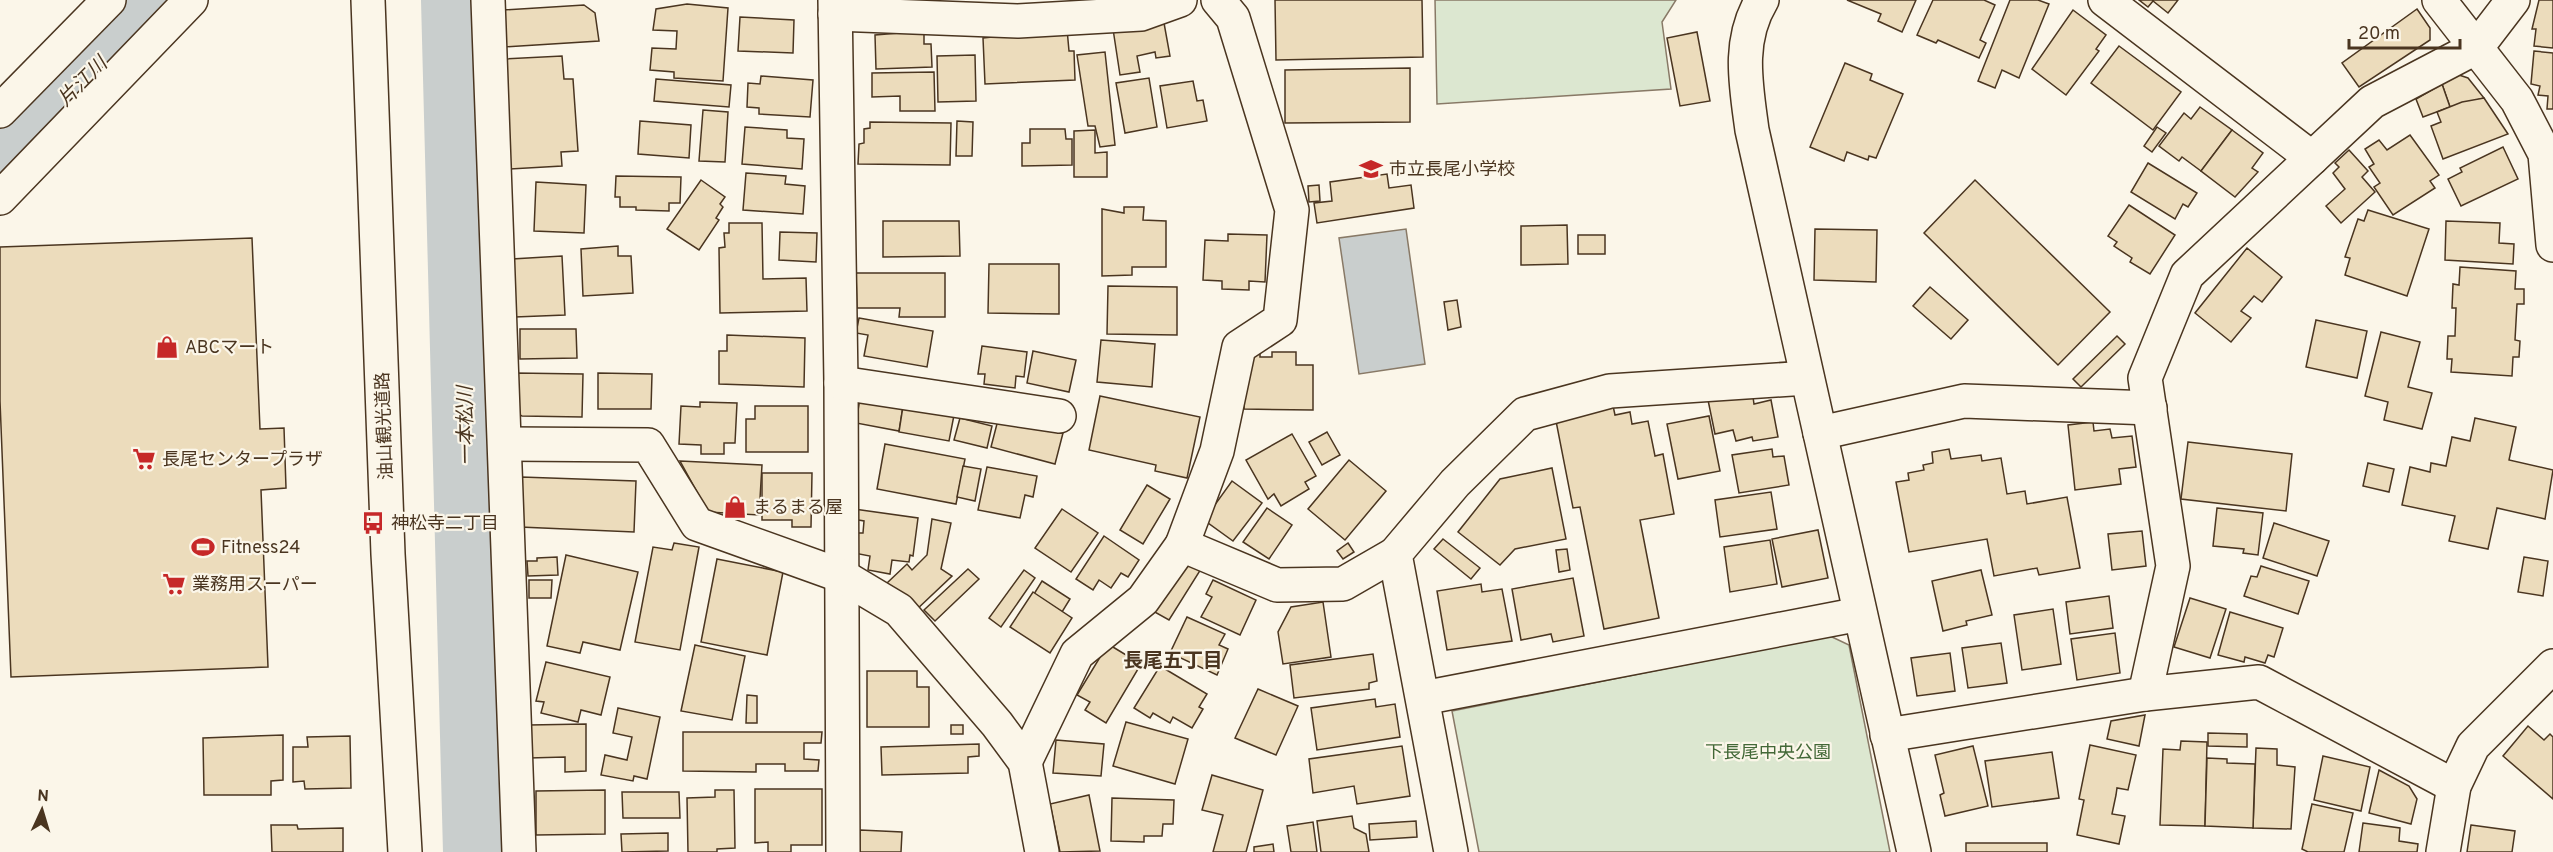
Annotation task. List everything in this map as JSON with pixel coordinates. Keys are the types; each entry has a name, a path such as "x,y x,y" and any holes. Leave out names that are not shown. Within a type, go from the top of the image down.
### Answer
{"street":[{"path":"0,111 109,0"},
{"path":"0,198 191,0"},
{"name":"油山観光道路","path":"368,0 388,554 405,852"},
{"path":"488,0 519,852"},
{"path":"843,852 842,383 835,7 1018,21 1141,14 1180,0"},
{"path":"1025,762 1077,654 1143,600 1182,545 1217,451 1239,347 1280,320 1292,210 1233,18 1218,0"},
{"path":"1762,0 1755,12 1743,61 1752,130 1914,852"},
{"path":"2105,0 2312,158"},
{"path":"2439,0 2517,99 2545,154 2553,245"},
{"path":"2145,694 2173,566 2145,378 2187,275 2372,102 2477,46 2513,0"},
{"path":"1182,545 1277,585 1342,584 1395,554 1455,483 1525,414 1610,391 1807,378"},
{"path":"842,383 1059,416"},
{"path":"1820,434 1964,401 2150,408"},
{"path":"505,444 648,445 697,524 842,576 899,610 997,724 1025,762 1042,852"},
{"path":"1395,554 1451,852"},
{"path":"1423,698 1860,614"},
{"path":"2443,852 2454,786 2473,746 2553,666"},
{"path":"1887,735 2145,694 2259,682 2454,786"}],"green space":[{"path":"1435,0 1676,0 1662,22 1671,89 1437,104"},
{"name":"下長尾中央公園","path":"1830,636 1849,645 1890,852 1479,852 1452,711"}],"shaded area":[{"path":"1406,229 1425,364 1359,374 1339,238"}],"building":[{"path":"1275,0 1422,0 1423,57 1276,60"},
{"path":"1847,0 1916,0 1902,32 1878,21 1881,14"},
{"path":"1933,0 1984,0 1995,5 1980,40 1986,43 1979,58 1938,40 1936,43 1917,35"},
{"path":"2010,0 2038,0 2049,4 2019,78 2002,70 1995,88 1978,81"},
{"path":"2139,0 2178,0 2168,13 2153,1 2148,7"},
{"path":"2539,0 2553,0 2553,48 2534,46 2536,29 2532,29"},
{"path":"687,4 728,8 723,81 674,78 674,72 650,70 652,48 676,49 677,31 653,30 656,9"},
{"path":"584,5 595,13 599,41 504,47 502,10"},
{"path":"2417,9 2430,28 2430,40 2359,87 2342,63"},
{"path":"2073,10 2106,35 2096,49 2099,51 2066,95 2032,69"},
{"path":"740,17 794,20 793,53 738,51"},
{"path":"1164,23 1170,56 1156,58 1155,52 1137,56 1140,72 1120,75 1113,29"},
{"path":"1067,29 1069,51 1074,51 1075,80 985,84 983,38"},
{"path":"924,31 924,44 931,44 932,67 876,69 875,35"},
{"path":"1697,32 1710,101 1680,106 1667,38"},
{"path":"2119,46 2181,92 2153,130 2091,83"},
{"path":"2534,51 2553,53 2553,109 2547,109 2548,96 2538,95 2540,86 2531,84"},
{"path":"1105,52 1115,145 1100,147 1095,126 1088,126 1077,55"},
{"path":"975,55 976,101 938,102 937,56"},
{"path":"562,56 564,79 573,79 578,151 561,152 562,166 510,169 503,59"},
{"path":"1845,63 1872,74 1870,80 1903,94 1876,158 1869,156 1868,160 1847,152 1844,161 1810,147"},
{"path":"1410,68 1410,122 1285,123 1285,70"},
{"path":"934,72 935,111 900,111 900,96 872,97 872,73"},
{"path":"2459,75 2468,78 2484,98 2450,107 2442,84"},
{"path":"761,76 813,80 810,117 759,114 759,108 747,107 748,83 760,84"},
{"path":"1149,78 1157,127 1125,133 1116,83"},
{"path":"656,79 731,85 729,107 654,101"},
{"path":"1193,81 1197,101 1203,100 1207,121 1167,128 1160,86"},
{"path":"2442,84 2450,107 2423,117 2416,99"},
{"path":"2484,98 2508,134 2443,159 2431,126 2441,122 2437,112 2462,102"},
{"path":"2200,107 2232,130 2201,171 2182,157 2179,161 2159,146 2184,113 2191,119"},
{"path":"703,110 728,112 725,162 699,161"},
{"path":"640,121 691,125 689,158 638,154"},
{"path":"957,121 973,122 972,156 956,156"},
{"path":"870,122 951,123 950,165 858,164 859,144 864,143 864,129 870,128"},
{"path":"745,127 787,130 787,138 804,139 802,169 742,164"},
{"path":"2157,127 2166,133 2152,152 2144,146"},
{"path":"1030,129 1065,129 1066,139 1072,139 1072,165 1022,166 1022,143 1030,143"},
{"path":"1095,130 1095,153 1107,152 1107,177 1074,177 1074,131"},
{"path":"2232,130 2263,153 2252,168 2258,172 2235,197 2201,171"},
{"path":"2410,135 2439,175 2430,181 2435,188 2393,215 2374,187 2380,183 2369,167 2374,164 2365,149 2379,140 2387,150"},
{"path":"2503,147 2518,179 2461,206 2448,179 2462,172 2460,168"},
{"path":"2349,150 2368,171 2362,177 2375,192 2341,223 2326,206 2345,189 2333,173 2339,167 2335,163"},
{"path":"2148,163 2197,193 2188,207 2183,204 2175,219 2131,192"},
{"path":"746,173 786,176 785,184 805,186 803,214 743,210"},
{"path":"1387,174 1389,188 1411,185 1414,208 1317,223 1314,203 1332,201 1330,182"},
{"path":"616,176 681,177 680,203 669,203 669,211 620,207 620,197 615,197"},
{"path":"701,180 725,197 720,204 723,207 716,218 719,220 699,250 667,229"},
{"path":"1975,180 2110,312 2058,365 1924,233"},
{"path":"536,182 586,185 584,233 534,231"},
{"path":"1319,185 1320,201 1309,202 1308,186"},
{"path":"2129,205 2175,235 2150,274 2130,262 2132,258 2114,246 2117,242 2108,236"},
{"path":"1124,207 1144,207 1143,220 1166,221 1166,267 1132,267 1132,275 1102,276 1102,209 1124,213"},
{"path":"2368,210 2429,229 2407,296 2345,275 2350,258 2345,257 2358,219 2364,221"},
{"path":"883,221 959,221 960,256 883,257"},
{"path":"2446,221 2500,223 2499,243 2514,244 2513,264 2445,260"},
{"path":"729,223 762,223 763,279 806,278 807,311 720,313 719,248 725,247 724,233 729,233"},
{"path":"1567,225 1568,264 1521,265 1521,226"},
{"path":"1815,229 1877,230 1876,282 1814,280"},
{"path":"780,232 817,233 816,262 779,260"},
{"path":"1228,234 1267,235 1265,282 1249,281 1249,290 1222,289 1222,281 1203,280 1205,240 1228,241"},
{"path":"1578,235 1605,235 1605,254 1578,254"},
{"name":"長尾センタープラザ","path":"252,238 260,429 284,428 286,488 261,490 268,667 11,677 0,401 0,247"},
{"path":"618,246 618,256 631,256 633,293 583,296 581,249"},
{"path":"2247,248 2282,277 2262,302 2254,296 2241,311 2251,318 2231,342 2195,313"},
{"path":"562,256 565,315 515,317 512,259"},
{"path":"989,264 1059,264 1059,314 988,313"},
{"path":"2460,267 2516,271 2515,289 2524,289 2524,304 2517,304 2515,340 2520,341 2519,357 2513,357 2512,376 2451,372 2452,359 2447,359 2448,336 2455,336 2456,308 2452,308 2453,284 2459,285"},
{"path":"856,273 945,273 945,317 899,317 900,308 857,308"},
{"path":"1108,286 1177,287 1177,335 1107,334"},
{"path":"1930,287 1968,320 1951,339 1913,306"},
{"path":"1457,300 1461,327 1448,330 1444,302"},
{"path":"859,318 933,331 927,367 864,356 868,335 856,333"},
{"path":"2316,320 2367,331 2357,378 2306,367"},
{"path":"520,329 576,329 577,358 520,359"},
{"path":"2381,332 2420,342 2408,387 2432,393 2422,429 2384,420 2388,402 2365,396"},
{"path":"727,335 805,338 804,387 719,384 719,351 727,351"},
{"path":"2117,336 2125,344 2081,387 2073,379"},
{"path":"1101,340 1155,344 1152,387 1097,382"},
{"path":"982,346 1027,352 1024,377 1016,376 1015,388 984,384 985,374 978,374"},
{"path":"1245,347 1260,347 1260,357 1272,357 1272,352 1296,352 1296,365 1313,365 1313,410 1244,409"},
{"path":"1033,351 1076,360 1069,392 1027,383"},
{"path":"515,373 583,374 582,417 522,416 516,412"},
{"path":"598,373 652,374 651,409 598,409"},
{"path":"861,392 904,400 899,431 856,423"},
{"path":"1738,394 1740,399 1753,397 1754,404 1771,400 1778,437 1753,441 1752,437 1736,441 1733,430 1715,434 1708,400"},
{"path":"1100,396 1200,417 1187,478 1155,471 1156,465 1089,450"},
{"path":"904,400 955,410 949,441 899,432"},
{"path":"1612,401 1615,415 1630,412 1632,424 1648,421 1655,456 1663,454 1674,514 1640,520 1659,618 1604,629 1580,507 1573,508 1556,421"},
{"path":"700,402 737,403 735,443 724,443 724,454 701,454 701,445 679,444 681,406 700,407"},
{"path":"755,406 808,406 808,452 746,452 746,419 755,419"},
{"path":"999,416 1063,433 1055,464 991,447"},
{"path":"1709,416 1720,471 1678,479 1667,424"},
{"path":"960,418 992,426 987,448 954,440"},
{"path":"2475,418 2516,427 2509,460 2553,470 2545,519 2497,508 2488,549 2449,541 2455,516 2402,505 2410,467 2430,472 2431,463 2446,466 2452,437 2470,441"},
{"path":"2093,422 2094,431 2110,429 2112,438 2132,436 2136,467 2119,469 2121,484 2075,490 2068,425"},
{"path":"1327,432 1340,455 1322,465 1309,442"},
{"path":"1292,434 1316,476 1305,482 1309,489 1281,506 1274,494 1268,499 1246,460"},
{"path":"2188,442 2292,454 2286,511 2181,499"},
{"path":"885,444 965,459 956,504 877,489"},
{"path":"1772,449 1773,457 1784,456 1789,485 1739,493 1732,455"},
{"path":"1949,449 1951,459 1981,455 1982,461 2001,458 2007,494 2025,491 2027,504 2067,497 2080,568 2039,575 2037,568 1994,576 1987,539 1909,552 1896,482 1909,480 1908,473 1924,470 1923,465 1933,463 1932,452"},
{"path":"1349,460 1386,491 1345,540 1308,509"},
{"path":"680,461 762,465 759,515 708,512"},
{"path":"2368,463 2394,469 2389,492 2363,486"},
{"path":"963,466 981,469 975,501 957,497"},
{"path":"987,467 1037,476 1033,497 1025,495 1020,518 978,510"},
{"path":"1552,468 1566,539 1515,549 1500,565 1458,532 1500,479"},
{"path":"762,473 812,473 811,527 792,527 792,520 762,520"},
{"path":"521,477 636,481 634,532 520,527"},
{"path":"1232,481 1262,503 1233,541 1204,520"},
{"path":"1147,485 1170,499 1143,544 1120,530"},
{"path":"1771,492 1777,529 1720,537 1715,500"},
{"path":"1267,508 1292,525 1269,559 1243,542"},
{"path":"2217,508 2263,513 2258,555 2243,553 2244,549 2213,546"},
{"path":"854,509 918,518 913,556 910,555 909,562 892,560 890,574 868,570 870,556 854,553 857,533 863,533 864,521 852,519"},
{"path":"1062,509 1098,533 1071,572 1035,548"},
{"path":"932,519 951,523 941,569 952,576 914,612 887,583 907,564 912,570 927,555"},
{"path":"2274,523 2329,541 2317,576 2263,558"},
{"path":"1818,530 1828,578 1782,587 1772,539"},
{"path":"2142,531 2146,566 2112,570 2108,534"},
{"path":"1104,536 1139,560 1128,577 1121,573 1111,588 1099,580 1093,590 1076,579"},
{"path":"1443,539 1480,568 1471,579 1434,549"},
{"path":"1770,540 1777,584 1730,592 1724,547"},
{"path":"674,543 699,547 680,650 635,642 653,547 672,550"},
{"path":"1348,543 1354,552 1343,559 1337,551"},
{"path":"1567,549 1570,570 1559,572 1556,550"},
{"path":"566,555 638,572 620,650 583,642 580,653 547,646"},
{"path":"557,557 558,575 528,576 527,561"},
{"path":"2524,557 2548,561 2543,596 2518,592"},
{"path":"717,559 783,572 767,655 701,642"},
{"path":"1180,563 1201,569 1169,620 1144,606"},
{"path":"2261,566 2309,581 2298,614 2244,596 2251,576 2257,577"},
{"path":"968,569 979,579 935,621 924,610"},
{"path":"1024,570 1035,578 1001,627 989,618"},
{"path":"1981,570 1992,615 1966,621 1967,625 1943,631 1932,581"},
{"path":"1573,578 1584,636 1553,642 1551,634 1521,640 1512,589"},
{"path":"529,580 552,580 551,598 529,598"},
{"path":"1213,580 1256,600 1240,635 1201,617 1212,597 1206,594"},
{"path":"1042,581 1070,599 1062,612 1034,594"},
{"path":"1481,584 1482,592 1502,589 1512,641 1447,650 1437,591"},
{"path":"1033,592 1072,618 1050,653 1010,627"},
{"path":"2109,596 2113,628 2070,634 2066,602"},
{"path":"2190,598 2226,609 2210,658 2174,647"},
{"path":"1323,602 1331,657 1283,664 1278,632 1291,607"},
{"path":"2053,609 2061,664 2022,670 2014,615"},
{"path":"2230,612 2283,628 2274,657 2268,655 2265,663 2245,657 2244,662 2218,655"},
{"path":"1187,617 1225,634 1219,645 1228,649 1217,675 1170,653"},
{"path":"2115,633 2120,673 2077,680 2071,639"},
{"path":"2001,643 2007,683 1968,688 1962,648"},
{"path":"1108,644 1141,664 1106,723 1085,710 1090,702 1077,695"},
{"path":"695,645 745,656 732,720 681,711"},
{"path":"1950,653 1955,691 1917,696 1911,658"},
{"path":"1373,654 1377,681 1369,683 1369,689 1294,698 1290,665"},
{"path":"546,662 610,677 601,715 581,710 578,722 541,713 544,702 536,701"},
{"path":"1160,666 1207,694 1199,707 1203,709 1192,728 1173,717 1170,723 1153,713 1150,718 1134,708"},
{"path":"867,671 917,671 917,687 929,687 929,727 867,727"},
{"path":"1258,689 1298,706 1276,755 1235,738"},
{"path":"747,695 757,696 757,723 746,723"},
{"path":"1375,699 1376,707 1395,704 1400,737 1317,750 1311,708"},
{"path":"618,708 660,717 647,779 634,776 633,781 601,775 605,755 627,760 632,737 613,733"},
{"path":"2145,715 2139,746 2107,739 2111,721"},
{"path":"1126,722 1188,739 1175,784 1113,766"},
{"path":"586,724 586,771 565,772 565,757 529,758 529,725"},
{"path":"951,725 963,725 963,734 951,734"},
{"path":"2528,726 2544,740 2550,734 2553,737 2553,799 2503,756"},
{"path":"683,732 822,732 821,743 804,743 804,759 819,760 818,771 785,771 785,764 756,764 756,772 683,771"},
{"path":"2208,733 2247,734 2247,747 2208,746"},
{"path":"283,735 283,780 271,781 271,795 204,795 203,738"},
{"path":"350,736 351,788 305,789 304,781 293,782 293,747 308,747 307,737"},
{"path":"1056,740 1104,744 1101,776 1053,773"},
{"path":"2181,741 2207,742 2205,826 2160,825 2163,749 2180,750"},
{"path":"979,744 979,756 968,757 968,773 882,775 881,747"},
{"path":"2090,745 2136,755 2128,790 2117,788 2112,814 2125,816 2119,844 2077,835 2084,800 2079,799"},
{"path":"1402,746 1410,796 1357,804 1354,786 1313,793 1309,759"},
{"path":"1973,746 1988,806 1945,816 1940,795 1944,793 1935,755"},
{"path":"2256,748 2277,749 2277,765 2295,767 2291,829 2253,828"},
{"path":"2052,752 2059,798 1992,807 1985,761"},
{"path":"2323,756 2370,767 2361,811 2314,800"},
{"path":"2207,758 2227,759 2227,763 2255,764 2253,828 2205,826"},
{"path":"2379,770 2409,786 2417,799 2411,824 2369,813"},
{"path":"1212,775 1263,790 1246,852 1213,852 1223,815 1202,810"},
{"path":"755,789 822,789 822,845 791,845 791,852 768,852 768,842 755,843"},
{"path":"605,790 605,834 536,835 536,791"},
{"path":"715,790 734,790 735,848 717,849 717,852 688,852 687,798 715,797"},
{"path":"622,792 679,792 680,818 623,818"},
{"path":"1089,795 1100,851 1060,852 1050,804"},
{"path":"1112,798 1174,800 1173,824 1163,824 1162,836 1144,836 1144,842 1111,841"},
{"path":"2312,804 2353,813 2344,852 2308,852 2302,849"},
{"path":"1352,816 1354,828 1366,834 1369,852 1321,852 1317,821"},
{"path":"1416,821 1417,837 1370,840 1369,824"},
{"path":"1313,822 1317,852 1291,852 1287,826"},
{"path":"2363,823 2400,828 2399,841 2418,844 2417,852 2359,852"},
{"path":"271,825 297,825 298,829 343,828 343,852 272,852"},
{"path":"2471,825 2515,831 2512,852 2467,852"},
{"path":"860,830 902,832 901,852 859,852"},
{"path":"668,833 668,851 622,852 621,834"},
{"path":"1966,843 2047,843 2047,852 1966,852"},
{"path":"1273,844 1274,852 1254,852 1254,847"}],"waterway":[{"name":"片江川","path":"0,162 164,0"},
{"name":"一本松川","path":"454,0 476,852"}],"place":[{"name":"市立長尾小学校","path":"1371,169"},
{"name":"ABCマート","path":"167,347"},
{"name":"長尾センタープラザ","path":"144,459"},
{"name":"まるまる屋","path":"735,507"},
{"name":"神松寺二丁目","path":"373,523"},
{"name":"Fitness24","path":"203,547"},
{"name":"業務用スーパー","path":"174,584"}],"district":[{"name":"長尾五丁目","path":"1173,660"}]}
